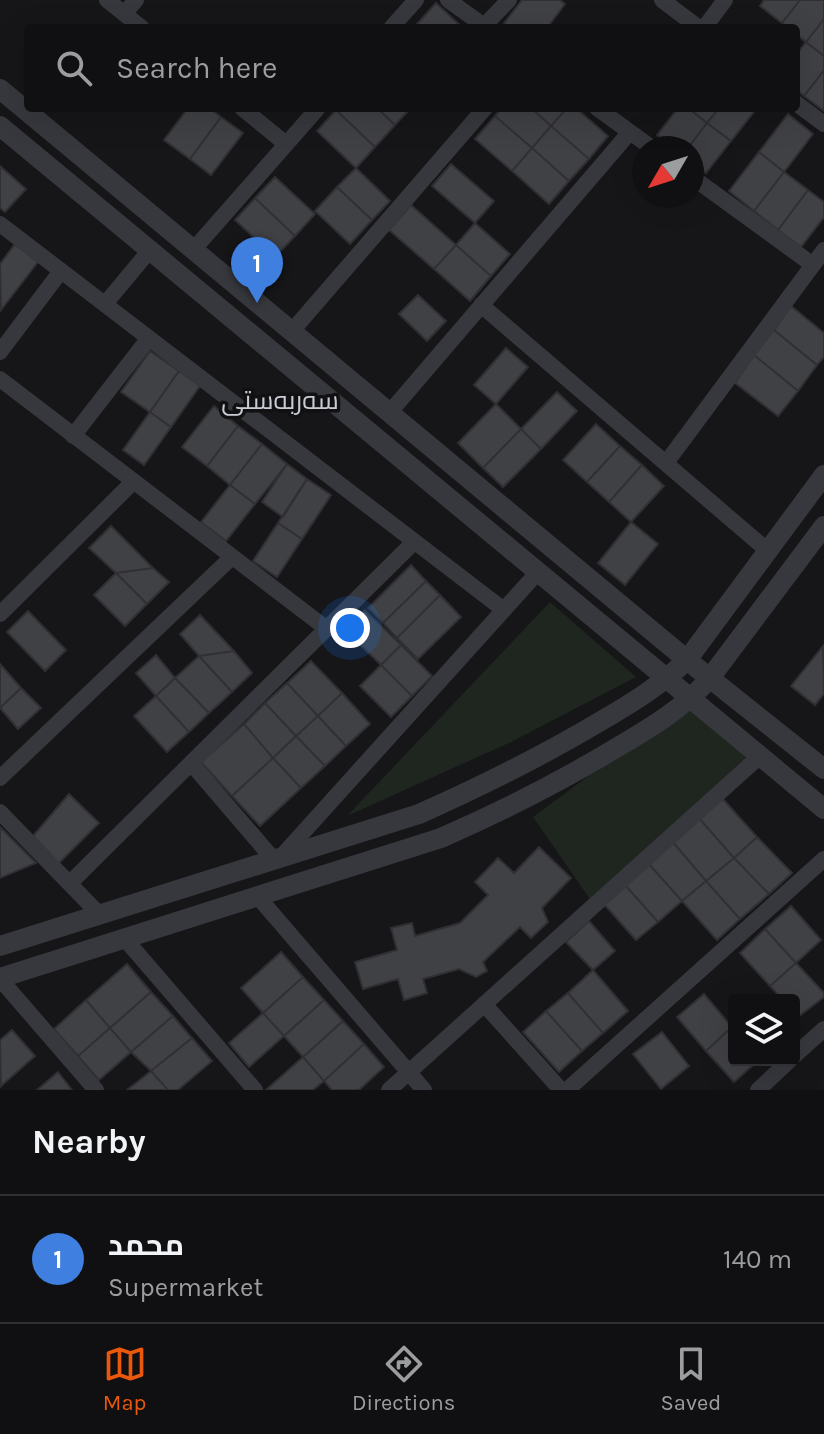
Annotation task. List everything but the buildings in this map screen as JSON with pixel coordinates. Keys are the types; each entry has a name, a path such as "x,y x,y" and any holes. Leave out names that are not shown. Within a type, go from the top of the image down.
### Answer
{"street":[{"path":"107,0 137,24"},
{"path":"124,14 136,0"},
{"path":"395,24 416,0"},
{"path":"448,0 482,24"},
{"path":"489,24 509,0"},
{"path":"662,0 696,24"},
{"path":"705,24 725,0"},
{"path":"0,89 24,109"},
{"path":"800,106 824,124"},
{"path":"28,112 687,660 824,769"},
{"path":"247,112 286,144"},
{"path":"194,249 314,112"},
{"path":"292,331 482,112"},
{"path":"602,112 636,136"},
{"path":"0,126 538,572 658,685 691,700 824,809"},
{"path":"390,412 630,132"},
{"path":"704,186 813,265"},
{"path":"0,224 504,610"},
{"path":"105,304 150,250"},
{"path":"666,463 824,250"},
{"path":"0,352 61,271"},
{"path":"233,319 253,298"},
{"path":"481,305 768,551"},
{"path":"73,436 149,338"},
{"path":"0,379 327,629"},
{"path":"0,946 432,809 546,753 658,685 687,660 824,475"},
{"path":"0,614 133,482"},
{"path":"96,1090 0,979 454,832 571,775 691,700 824,526"},
{"path":"70,883 414,542"},
{"path":"0,778 231,558"},
{"path":"277,859 538,572"},
{"path":"701,641 724,659"},
{"path":"658,685 667,716"},
{"path":"389,1090 760,756"},
{"path":"191,763 277,859"},
{"path":"0,812 100,915"},
{"path":"567,1090 824,859"},
{"path":"258,897 424,1090"},
{"path":"41,933 49,962"},
{"path":"125,939 255,1090"},
{"path":"484,1004 561,1090"},
{"path":"800,1051 824,1029"},
{"path":"758,1090 784,1066"}],"shaded area":[{"path":"550,602 636,677 511,742 347,816"},
{"path":"691,700 760,756 594,905 533,817"}],"place":[{"name":"محمد","path":"257,303"}],"district":[{"name":"سه‌ربه‌ستی","path":"280,400"}]}
